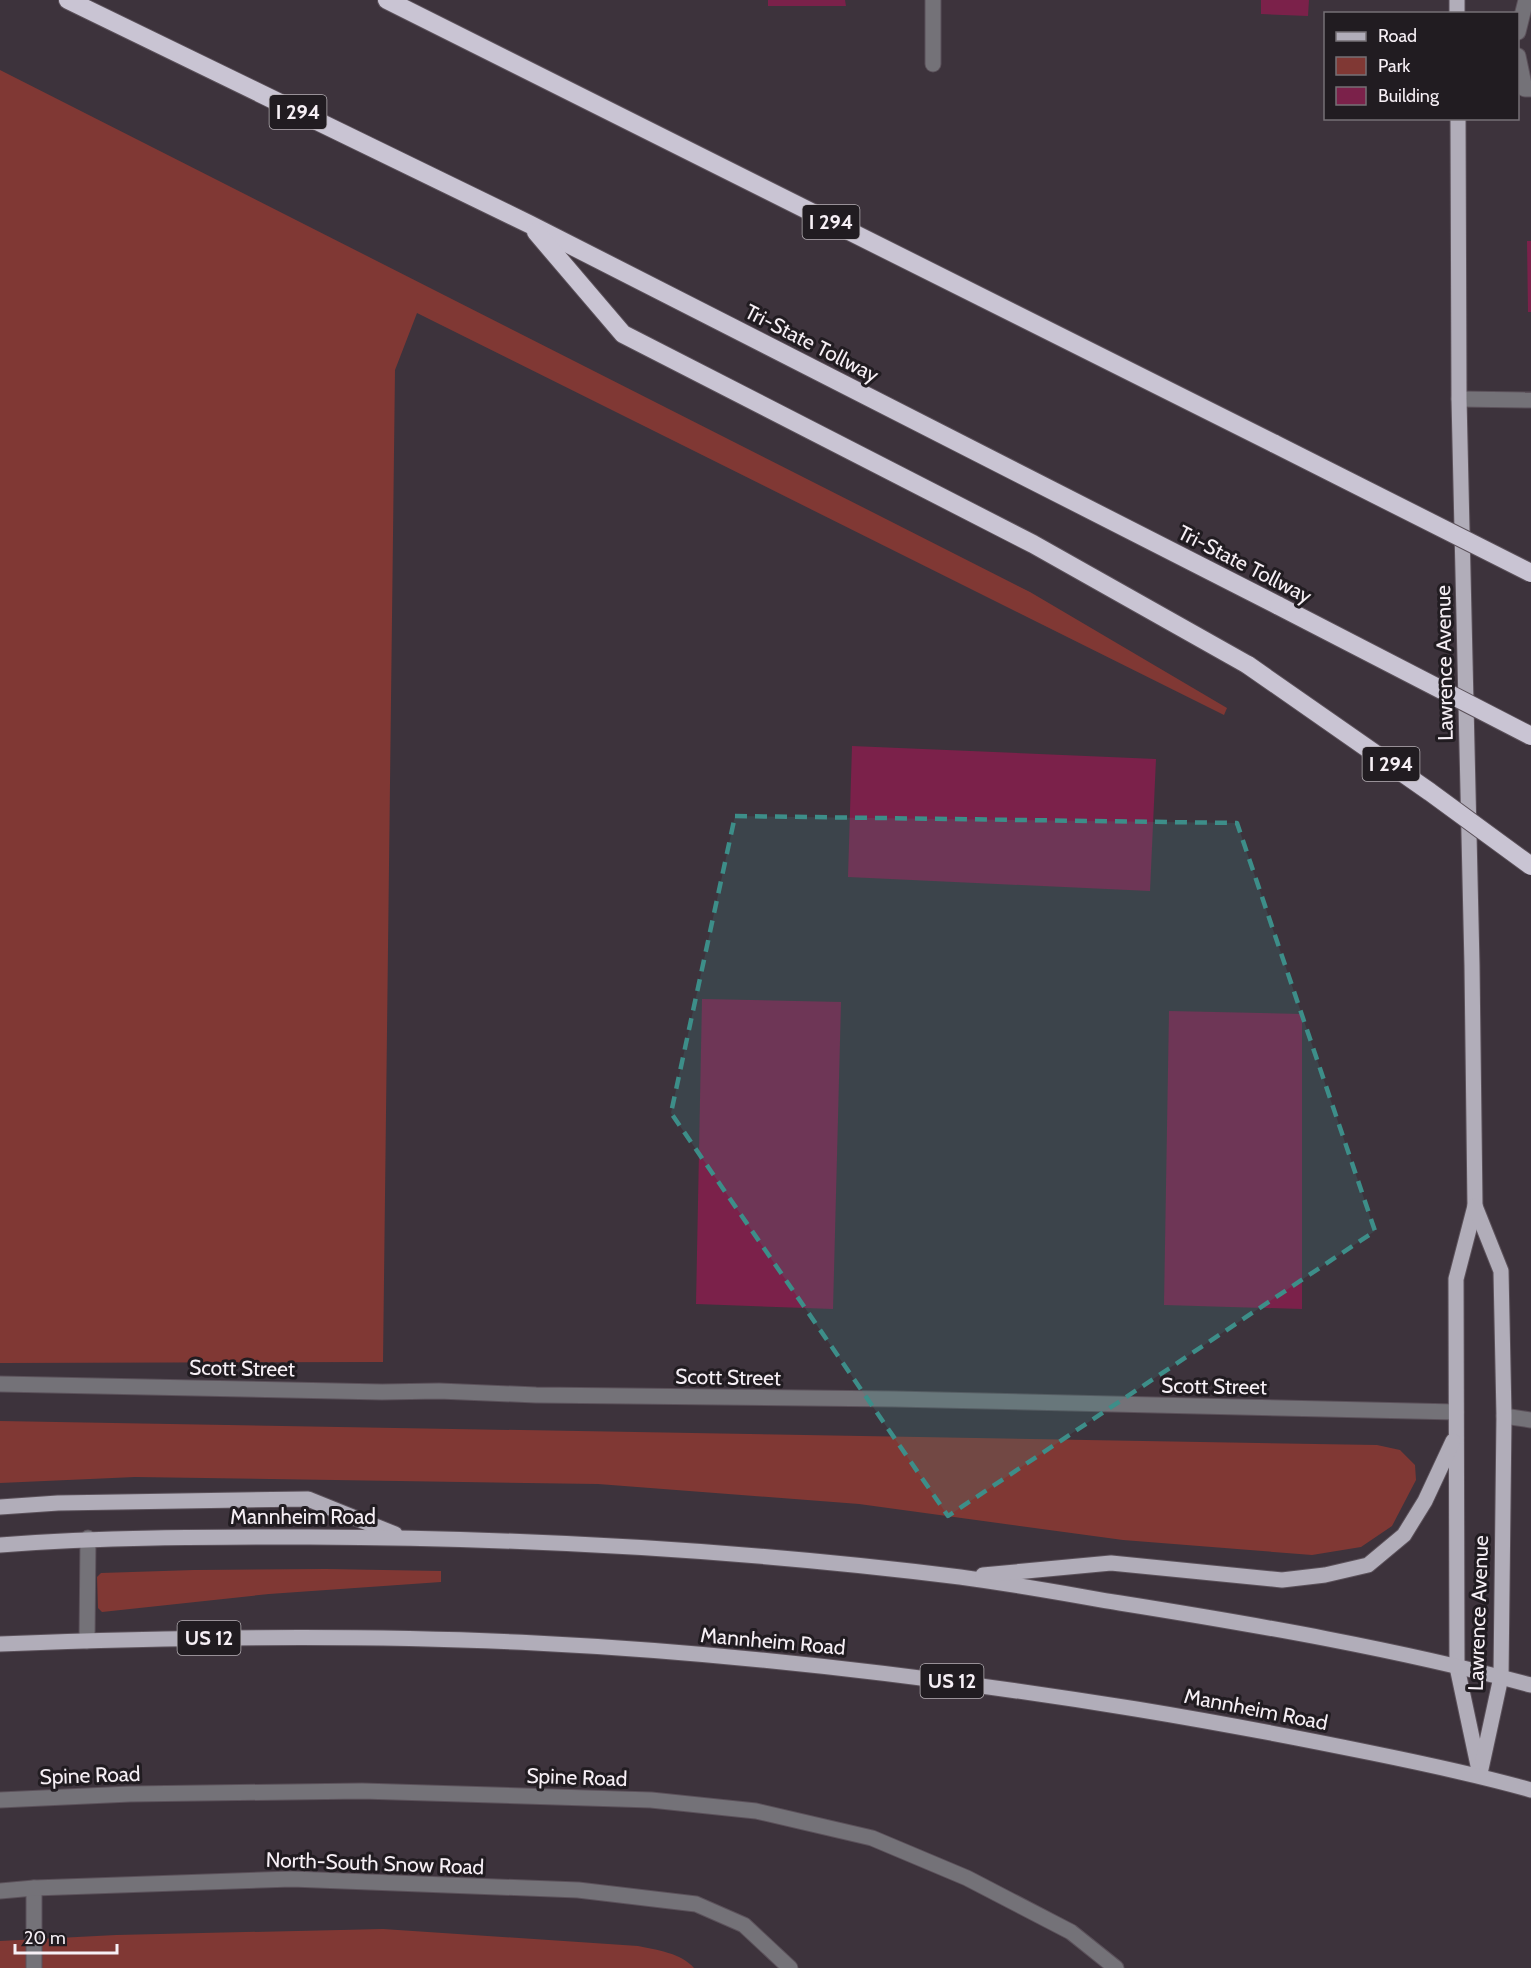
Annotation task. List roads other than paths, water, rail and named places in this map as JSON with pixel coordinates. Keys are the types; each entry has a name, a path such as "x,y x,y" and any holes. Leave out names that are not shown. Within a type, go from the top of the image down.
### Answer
{"highway":[{"name":"Tri-State Tollway","path":"68,0 529,224 1531,736"},
{"name":"I 294","path":"387,0 1531,573"},
{"name":"I 294","path":"529,224 623,334 1033,544 1248,665 1430,792 1531,866"}],"main road":[{"name":"Lawrence Avenue","path":"1458,120 1459,399 1475,1206 1456,1279 1457,1667 1480,1775"},
{"name":"Lawrence Avenue","path":"1475,1206 1501,1271 1504,1416 1502,1677 1480,1775"},
{"path":"962,1577 1111,1563 1282,1580 1325,1575 1368,1565 1404,1535 1425,1501 1456,1436"},
{"path":"0,1507 70,1503 308,1499 403,1537"},
{"name":"Mannheim Road","path":"0,1545 88,1538 403,1537 524,1540 725,1552 962,1577 1295,1632 1531,1684"},
{"name":"Mannheim Road","path":"0,1644 308,1637 523,1643 699,1654 995,1686 1237,1725 1480,1775 1531,1790"}],"street":[{"path":"933,0 933,64"},
{"path":"1519,28 1526,0"},
{"path":"1519,61 1525,89 1531,89"},
{"path":"1459,399 1531,399"},
{"name":"Scott Street","path":"0,1384 894,1399 1456,1412"},
{"path":"1504,1416 1531,1420"},
{"path":"87,1641 88,1538"},
{"name":"Spine Road","path":"0,1800 130,1794 362,1791 651,1800 756,1811 872,1838 967,1878 1071,1932 1116,1968"},
{"name":"North-South Snow Road","path":"0,1891 292,1879 578,1890 696,1904 744,1925 790,1968"},
{"path":"34,1888 34,1968"}]}
